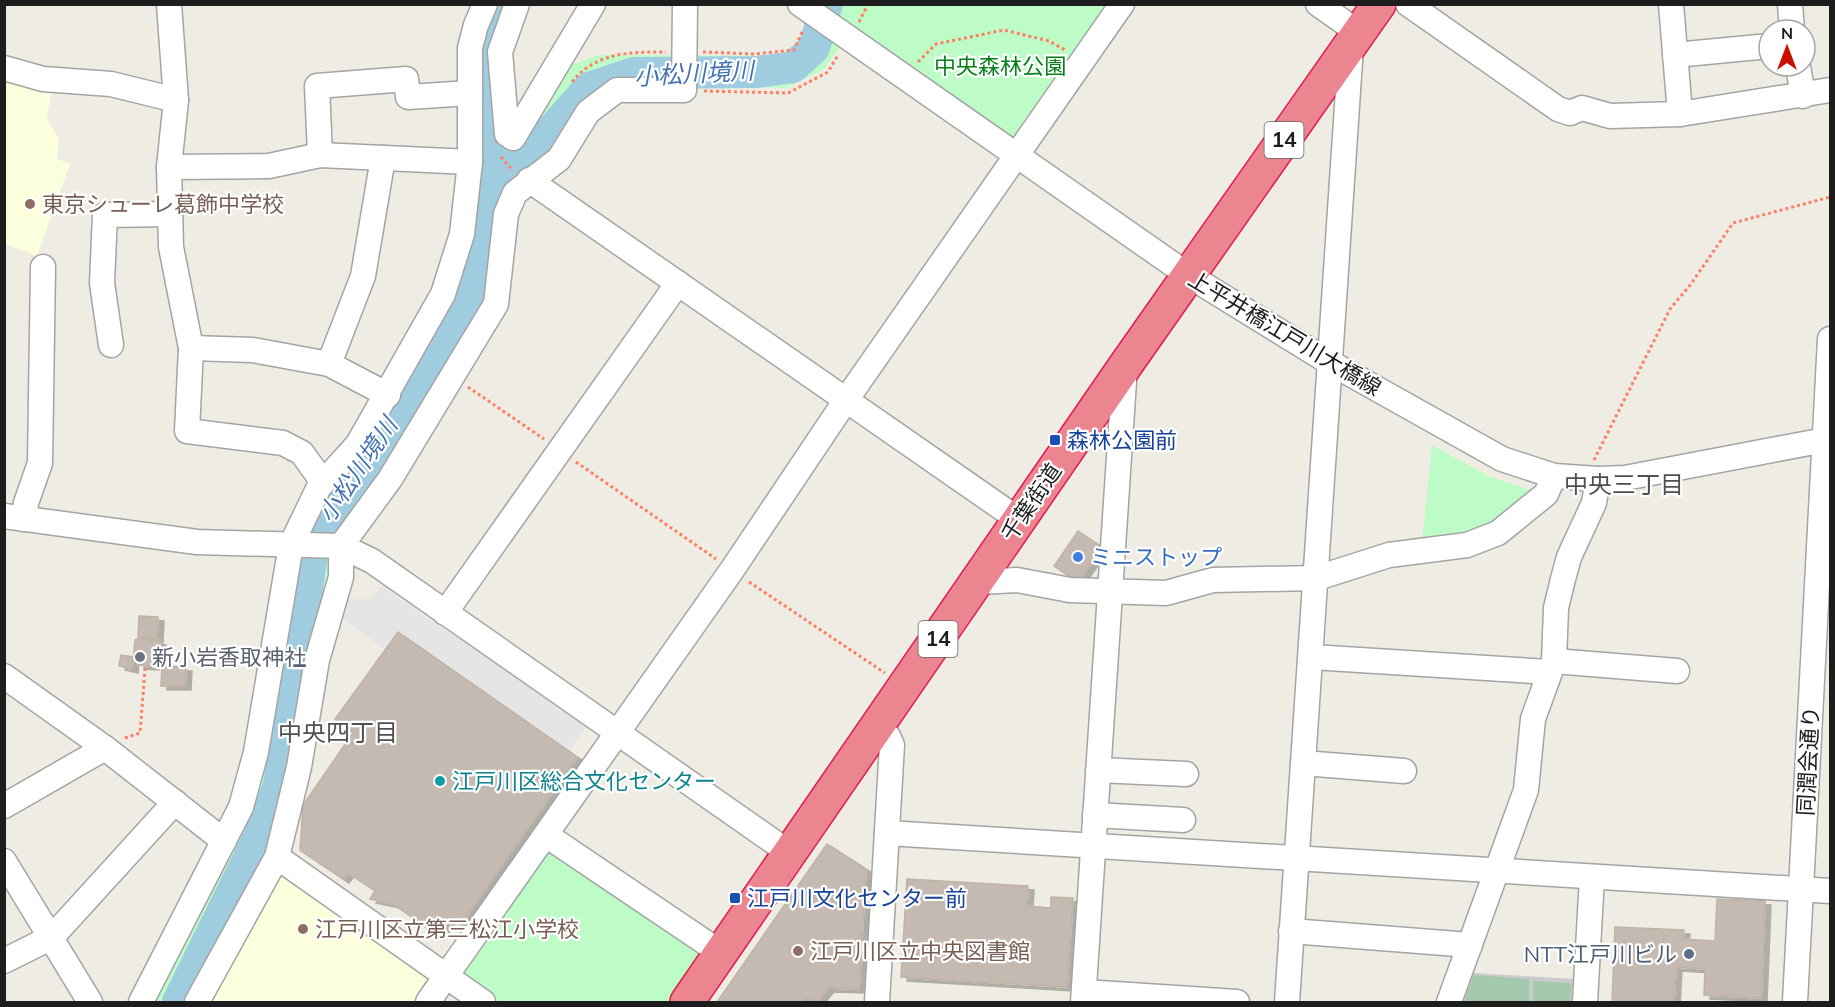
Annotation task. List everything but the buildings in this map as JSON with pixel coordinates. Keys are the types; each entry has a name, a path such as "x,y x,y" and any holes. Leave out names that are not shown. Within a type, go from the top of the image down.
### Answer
{"highway":[{"name":"千葉街道","path":"687,1002 1188,275 1378,4"}],"street":[{"path":"170,4 176,100 169,167 171,247 191,348 187,431 283,443 302,453 322,481"},
{"path":"141,1002 241,807 317,545 322,481 358,444 388,395 443,294 462,234 470,162 470,48 485,4"},
{"path":"517,4 500,52 507,134 513,138 593,4"},
{"path":"317,545 390,479 496,304 506,214 515,193 559,159 588,112 616,90 684,76 685,4"},
{"path":"428,1002 732,570 846,400 1122,4"},
{"path":"1287,1002 1295,859 1317,578 1329,362 1355,39 1318,4"},
{"path":"1408,4 1558,109 1570,113 1582,108 1610,116 1680,114 1830,90"},
{"path":"1671,4 1680,114"},
{"name":"上平井橋江戸川大橋線","path":"814,13 902,78 1188,275 1329,362 1502,459 1554,476 1625,478 1828,439"},
{"path":"1675,55 1757,47"},
{"path":"4,68 43,79 111,84 176,100"},
{"path":"1799,78 1803,96"},
{"path":"320,155 316,86 406,79 408,97 470,93"},
{"path":"169,167 269,166 320,155 470,162"},
{"path":"329,364 363,276 382,158"},
{"path":"529,180 1019,520"},
{"path":"111,345 102,283 105,215 170,214"},
{"path":"14,518 26,503 40,463 43,267"},
{"path":"445,613 678,283"},
{"name":"同潤会通り","path":"1795,1002 1825,532 1830,339"},
{"path":"191,348 253,350 329,364 388,395"},
{"path":"1125,366 1084,997 1237,1002"},
{"path":"978,582 1017,580 1070,590 1166,593 1213,580 1317,578 1389,555 1467,545 1498,533 1546,494 1554,476"},
{"path":"1449,1002 1526,790 1533,719 1551,667 1556,608 1569,556 1594,502 1598,479"},
{"path":"14,518 196,542 317,545 372,561 791,854"},
{"path":"197,1002 277,857 299,767 317,660 341,577 317,545"},
{"path":"1311,657 1677,671"},
{"path":"4,676 105,748 224,841"},
{"path":"877,729 888,736 892,745 877,1002"},
{"path":"4,806 105,748"},
{"path":"1303,763 1404,771"},
{"path":"1098,770 1186,774"},
{"path":"4,961 52,938 175,802"},
{"path":"1095,815 1183,820"},
{"path":"887,833 1092,848 1830,891"},
{"path":"546,835 721,953"},
{"path":"277,857 483,1002"},
{"path":"4,861 90,1002"},
{"path":"1585,1002 1592,877"},
{"path":"1291,931 1470,945"}],"path":[{"path":"902,78 936,44 1004,30 1049,41 1083,60"},
{"path":"684,76 788,93 828,72 848,40"},
{"path":"1691,284 1733,223 1830,197"},
{"path":"452,375 732,570 906,687"},
{"path":"105,748 140,733 145,669"}],"shaded area":[{"name":"東京シューレ葛飾中学校","path":"4,72 52,87 47,119 59,139 57,159 70,164 37,256 5,244"},
{"path":"381,586 586,726 569,752 398,632 385,649 339,617 350,599 372,599"},
{"name":"江戸川区立第三松江小学校","path":"279,861 431,977 413,1002 204,1002"},
{"path":"1473,973 1575,979 1574,1002 1460,1002"},
{"path":"1474,975 1529,979 1529,1002 1464,1002"},
{"path":"1533,981 1571,983 1570,1002 1533,1002"}],"green space":[{"name":"中央森林公園","path":"819,5 1119,5 1016,150 847,36 825,68 787,88 624,84 554,153 530,168 492,302 343,535 275,854 193,1002 146,1002 228,843 294,551 452,290 475,48 495,64 503,143 566,67 599,55 796,56 814,24"},
{"path":"1432,445 1488,476 1540,493 1496,529 1422,542"},
{"path":"547,842 713,953 679,1002 492,1002 454,975"}],"waterway":[{"name":"小松川境川","path":"491,186 533,151 589,88 634,73 757,72 793,67 814,48 827,4"},
{"name":"小松川境川","path":"178,1002 260,835 279,785 315,533 346,493 466,306 491,186 491,128 484,64 504,14"}],"place":[{"name":"東京シューレ葛飾中学校","path":"30,204"},
{"name":"森林公園前","path":"1055,440"},
{"name":"ミニストップ","path":"1078,557"},
{"name":"新小岩香取神社","path":"140,657"},
{"name":"江戸川区総合文化センター","path":"440,781"},
{"name":"江戸川文化センター前","path":"735,898"},
{"name":"江戸川区立第三松江小学校","path":"303,929"},
{"name":"江戸川区立中央図書館","path":"798,951"},
{"name":"NTT江戸川ビル","path":"1689,954"}],"district":[{"name":"中央三丁目","path":"1624,485"},
{"name":"中央四丁目","path":"338,733"}]}
